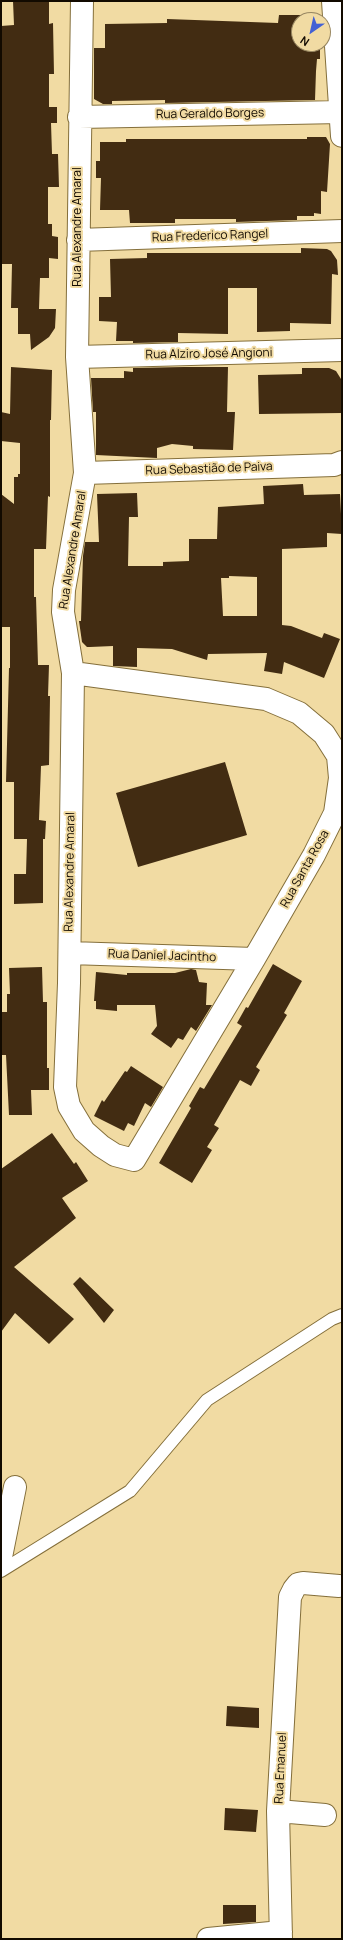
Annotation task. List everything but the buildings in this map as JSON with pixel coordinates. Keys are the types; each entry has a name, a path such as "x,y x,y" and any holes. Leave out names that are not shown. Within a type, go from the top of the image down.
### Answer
{"street":[{"name":"Rua Alexandre Amaral","path":"82,1 79,117 77,357 85,473 64,590 63,612 73,673 70,953 65,1086 69,1106 84,1131 101,1146 115,1155 134,1160"},
{"path":"333,1 342,136"},
{"name":"Rua Geraldo Borges","path":"79,117 340,112"},
{"name":"Rua Frederico Rangel","path":"78,240 342,231"},
{"name":"Rua Alziro José Angioni","path":"77,357 342,350"},
{"name":"Rua Sebastião de Paiva","path":"85,473 338,464"},
{"name":"Rua Santa Rosa","path":"73,673 266,699 299,713 324,734 338,756 340,778 335,813 314,855 134,1160"},
{"name":"Rua Daniel Jacintho","path":"70,953 254,959"},
{"path":"1,1557 15,1487"},
{"name":"Rua Emanuel","path":"281,1936 278,1811 290,1597 298,1584 302,1583 339,1586"},
{"path":"278,1811 325,1814"},
{"path":"208,1939 281,1936"}],"lane":[{"path":"1,1571 130,1491 207,1400 332,1319 342,1315"}]}
